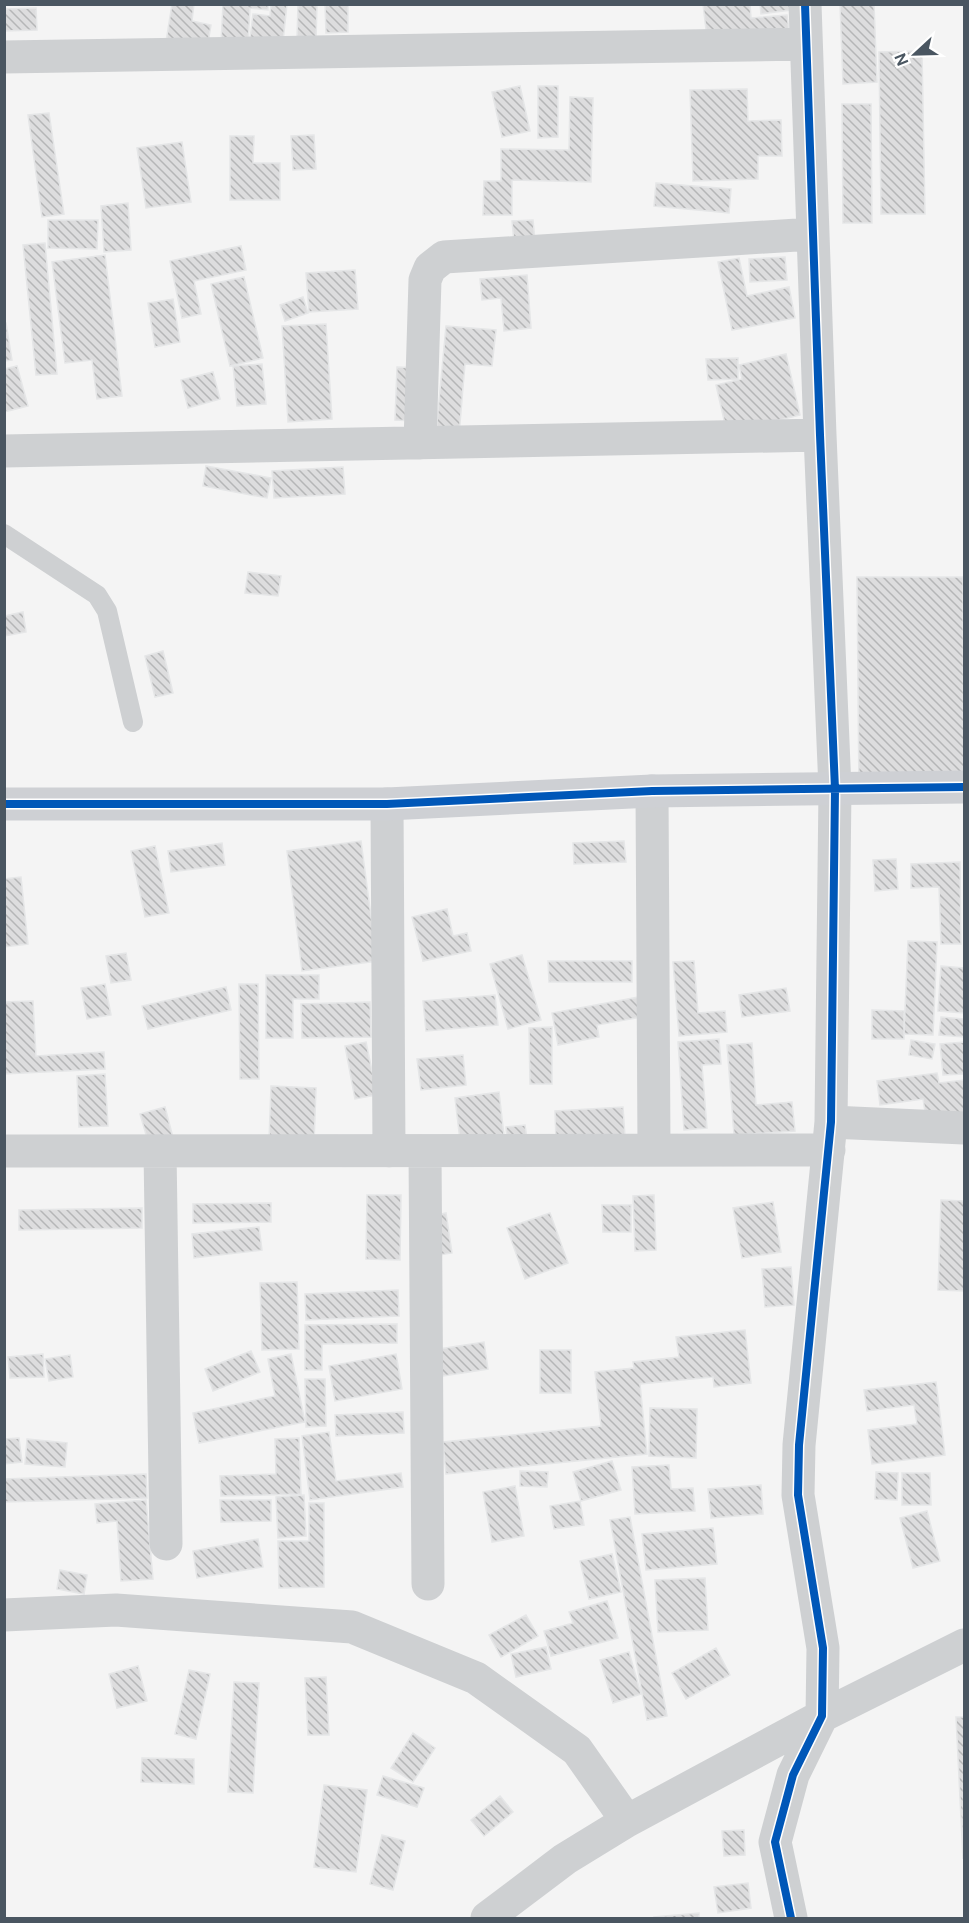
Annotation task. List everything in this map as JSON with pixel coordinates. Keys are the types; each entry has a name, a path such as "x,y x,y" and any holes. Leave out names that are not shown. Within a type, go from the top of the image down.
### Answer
{"street":[{"path":"791,1918 775,1842 793,1775 822,1716 823,1648 798,1495 799,1444 830,1136 835,789 805,4"},
{"path":"4,57 806,44"},
{"path":"420,443 425,280 430,268 444,257 813,234"},
{"path":"4,451 820,435"},
{"path":"4,804 387,804 652,790 964,787"},
{"path":"652,790 654,1150"},
{"path":"387,804 389,1151"},
{"path":"4,1151 654,1150 964,1128"},
{"path":"160,1151 166,1544"},
{"path":"425,1151 428,1584"},
{"path":"4,1615 116,1610 351,1627 476,1678 577,1750 627,1821"},
{"path":"487,1918 565,1859 627,1821 822,1716 964,1645"}],"lane":[{"path":"4,534 97,595 107,611 133,722"}],"building":[{"path":"172,4 194,4 192,21 211,25 207,49 166,42"},
{"path":"223,4 268,4 268,10 250,8 248,43 221,43"},
{"path":"271,4 287,4 282,51 249,48 253,14 270,16"},
{"path":"298,4 317,4 316,40 297,39"},
{"path":"325,4 348,4 348,32 326,33"},
{"path":"703,4 750,4 751,18 787,15 790,39 708,47"},
{"path":"760,4 790,4 791,10 761,14"},
{"path":"840,4 874,4 877,82 843,84"},
{"path":"36,8 37,30 4,31 4,9"},
{"path":"922,51 925,214 881,214 879,52"},
{"path":"520,86 530,131 502,137 492,92"},
{"path":"538,86 558,86 558,137 538,138"},
{"path":"747,89 748,121 781,120 782,156 758,156 758,179 693,181 690,90"},
{"path":"570,97 593,98 591,182 512,180 512,215 483,215 484,181 501,181 501,149 569,150"},
{"path":"842,104 871,104 872,223 843,223"},
{"path":"49,113 64,214 42,217 28,115"},
{"path":"314,135 316,169 293,170 291,136"},
{"path":"230,136 254,136 253,163 280,163 280,200 230,200"},
{"path":"182,142 191,202 146,208 137,148"},
{"path":"656,183 731,189 729,213 654,206"},
{"path":"128,203 131,250 104,252 101,206"},
{"path":"48,220 98,220 97,249 48,248"},
{"path":"533,220 536,251 515,253 512,221"},
{"path":"45,243 57,374 36,375 23,245"},
{"path":"241,246 246,270 194,281 201,314 182,318 170,261"},
{"path":"105,255 122,396 97,399 92,360 65,363 52,262"},
{"path":"785,257 787,280 750,282 749,259"},
{"path":"739,258 747,296 789,287 795,318 732,330 718,262"},
{"path":"355,270 358,309 309,312 306,273"},
{"path":"527,275 531,328 504,331 501,298 482,300 480,279"},
{"path":"244,277 263,358 230,366 211,284"},
{"path":"303,297 308,313 285,321 280,305"},
{"path":"173,299 180,342 155,347 148,303"},
{"path":"4,323 6,323 12,360 4,361"},
{"path":"326,324 332,419 288,422 282,326"},
{"path":"446,326 496,330 492,366 465,364 459,435 436,433"},
{"path":"786,354 800,415 727,433 716,385 742,379 739,365"},
{"path":"738,358 738,379 708,380 706,359"},
{"path":"262,364 266,404 237,406 233,366"},
{"path":"17,366 28,406 4,412 4,369"},
{"path":"397,367 418,368 416,421 395,420"},
{"path":"213,372 220,399 188,408 181,380"},
{"path":"206,466 271,478 267,498 203,486"},
{"path":"343,467 345,494 274,498 272,471"},
{"path":"248,572 281,576 278,596 245,593"},
{"path":"857,577 963,577 964,794 859,794"},
{"path":"23,612 26,632 4,636 4,616"},
{"path":"163,651 173,693 155,697 145,656"},
{"path":"361,841 377,961 302,971 287,851"},
{"path":"624,841 626,862 574,864 573,843"},
{"path":"222,843 225,865 171,872 168,851"},
{"path":"155,846 169,913 145,917 131,851"},
{"path":"896,859 898,889 875,891 873,860"},
{"path":"960,862 961,944 941,944 939,887 911,888 911,864"},
{"path":"21,877 28,944 4,947 4,879"},
{"path":"447,909 453,936 467,933 471,951 423,961 412,917"},
{"path":"908,941 937,942 933,1035 904,1034"},
{"path":"126,953 131,980 111,983 106,956"},
{"path":"522,955 541,1020 508,1029 490,964"},
{"path":"548,961 632,961 632,982 549,982"},
{"path":"694,961 698,1013 725,1011 727,1032 679,1036 673,962"},
{"path":"941,966 964,968 964,1013 938,1011"},
{"path":"266,975 319,975 319,999 293,999 293,1038 266,1038"},
{"path":"105,984 111,1015 87,1019 81,988"},
{"path":"239,984 258,984 259,1079 240,1079"},
{"path":"226,987 231,1010 148,1029 142,1006"},
{"path":"786,988 790,1011 742,1017 739,995"},
{"path":"495,995 498,1025 426,1031 423,1001"},
{"path":"639,997 642,1017 597,1025 599,1037 558,1045 552,1013"},
{"path":"33,1001 36,1056 104,1052 105,1069 4,1074 4,1002"},
{"path":"370,1002 371,1037 302,1038 301,1004"},
{"path":"872,1010 904,1011 904,1039 872,1039"},
{"path":"941,1017 964,1019 964,1037 939,1035"},
{"path":"552,1027 552,1084 530,1084 529,1028"},
{"path":"719,1039 721,1064 702,1065 707,1128 684,1130 678,1042"},
{"path":"911,1040 935,1044 932,1059 909,1055"},
{"path":"366,1042 377,1095 355,1099 345,1046"},
{"path":"964,1042 964,1074 943,1075 940,1044"},
{"path":"752,1043 756,1105 792,1102 795,1131 734,1135 727,1045"},
{"path":"463,1055 466,1085 421,1090 417,1059"},
{"path":"937,1073 939,1083 964,1080 964,1113 926,1118 923,1099 880,1105 877,1081"},
{"path":"105,1074 108,1126 79,1127 77,1076"},
{"path":"271,1086 316,1088 314,1144 269,1141"},
{"path":"499,1092 505,1144 461,1149 455,1098"},
{"path":"165,1107 176,1149 152,1155 140,1114"},
{"path":"623,1107 625,1137 556,1142 555,1111"},
{"path":"525,1125 528,1146 508,1148 506,1127"},
{"path":"367,1195 401,1195 400,1260 366,1259"},
{"path":"654,1195 656,1250 635,1251 633,1196"},
{"path":"941,1200 964,1201 964,1291 938,1290"},
{"path":"773,1202 781,1252 742,1258 733,1208"},
{"path":"271,1203 271,1222 193,1223 193,1204"},
{"path":"602,1205 631,1205 631,1232 603,1232"},
{"path":"142,1208 142,1228 19,1230 19,1210"},
{"path":"446,1213 452,1253 433,1256 427,1217"},
{"path":"550,1213 568,1263 525,1279 507,1228"},
{"path":"259,1227 262,1250 194,1258 192,1234"},
{"path":"791,1267 794,1305 765,1307 762,1269"},
{"path":"297,1282 299,1349 262,1350 260,1283"},
{"path":"398,1290 399,1316 306,1320 305,1294"},
{"path":"397,1324 397,1343 322,1344 322,1370 305,1370 305,1325"},
{"path":"745,1330 751,1383 714,1387 713,1377 640,1384 647,1454 446,1474 443,1442 601,1426 595,1372 634,1368 633,1362 679,1357 676,1337"},
{"path":"484,1342 488,1369 437,1377 433,1350"},
{"path":"540,1350 571,1350 571,1393 540,1393"},
{"path":"251,1351 260,1372 213,1391 205,1369"},
{"path":"43,1354 44,1377 10,1378 8,1357"},
{"path":"291,1354 305,1422 199,1443 193,1413 275,1396 268,1359"},
{"path":"396,1354 402,1389 335,1401 329,1366"},
{"path":"70,1355 73,1377 49,1381 45,1359"},
{"path":"305,1379 325,1379 326,1426 306,1427"},
{"path":"936,1382 945,1455 872,1464 868,1430 917,1424 914,1405 867,1411 864,1390"},
{"path":"650,1408 697,1409 696,1458 649,1456"},
{"path":"403,1412 404,1433 336,1436 335,1415"},
{"path":"329,1432 336,1481 401,1473 403,1487 310,1500 302,1436"},
{"path":"19,1438 22,1462 4,1464 4,1439"},
{"path":"299,1438 301,1494 221,1496 220,1476 276,1474 275,1439"},
{"path":"27,1439 67,1443 65,1467 25,1464"},
{"path":"612,1461 621,1490 581,1501 573,1472"},
{"path":"669,1465 671,1489 693,1488 695,1511 635,1514 632,1467"},
{"path":"520,1471 548,1472 547,1487 520,1486"},
{"path":"876,1472 898,1473 897,1500 875,1499"},
{"path":"902,1473 930,1473 931,1505 902,1505"},
{"path":"146,1474 147,1498 4,1502 4,1479"},
{"path":"761,1485 763,1514 711,1518 708,1489"},
{"path":"515,1486 524,1536 492,1542 483,1492"},
{"path":"304,1495 306,1536 278,1538 276,1497"},
{"path":"146,1500 153,1579 121,1581 117,1521 97,1523 95,1504"},
{"path":"220,1500 271,1500 271,1521 221,1522"},
{"path":"580,1501 584,1525 554,1529 550,1506"},
{"path":"309,1503 324,1503 324,1587 279,1588 278,1541 309,1541"},
{"path":"927,1511 940,1561 913,1568 900,1518"},
{"path":"630,1517 667,1716 647,1720 610,1520"},
{"path":"713,1528 717,1564 646,1570 642,1534"},
{"path":"258,1539 263,1567 197,1578 193,1551"},
{"path":"612,1554 621,1592 589,1599 580,1561"},
{"path":"60,1570 87,1575 84,1594 57,1589"},
{"path":"705,1578 708,1630 658,1632 655,1580"},
{"path":"607,1601 618,1638 551,1656 544,1631 573,1623 569,1612"},
{"path":"526,1615 538,1636 501,1657 489,1635"},
{"path":"546,1647 551,1669 516,1677 511,1654"},
{"path":"716,1648 730,1675 686,1699 672,1673"},
{"path":"629,1652 641,1694 613,1703 600,1660"},
{"path":"138,1666 147,1701 117,1708 109,1674"},
{"path":"189,1670 210,1674 196,1739 175,1734"},
{"path":"326,1677 329,1735 308,1735 305,1678"},
{"path":"234,1682 259,1683 253,1793 228,1792"},
{"path":"956,1717 964,1717 963,1859"},
{"path":"413,1733 435,1748 413,1782 391,1768"},
{"path":"142,1758 194,1759 194,1784 141,1782"},
{"path":"383,1776 424,1788 417,1807 377,1795"},
{"path":"324,1785 367,1790 356,1872 314,1867"},
{"path":"500,1796 513,1812 484,1836 471,1820"},
{"path":"744,1830 745,1855 724,1856 722,1831"},
{"path":"382,1835 405,1841 393,1890 370,1884"},
{"path":"748,1883 751,1908 718,1913 714,1887"},
{"path":"699,1913 699,1918 654,1918 654,1917"}],"cycle path":[{"path":"791,1918 775,1842 793,1775 822,1716 823,1648 798,1495 799,1445 831,1122 835,789 805,4"},
{"path":"4,804 387,804 652,791 964,787"}]}
